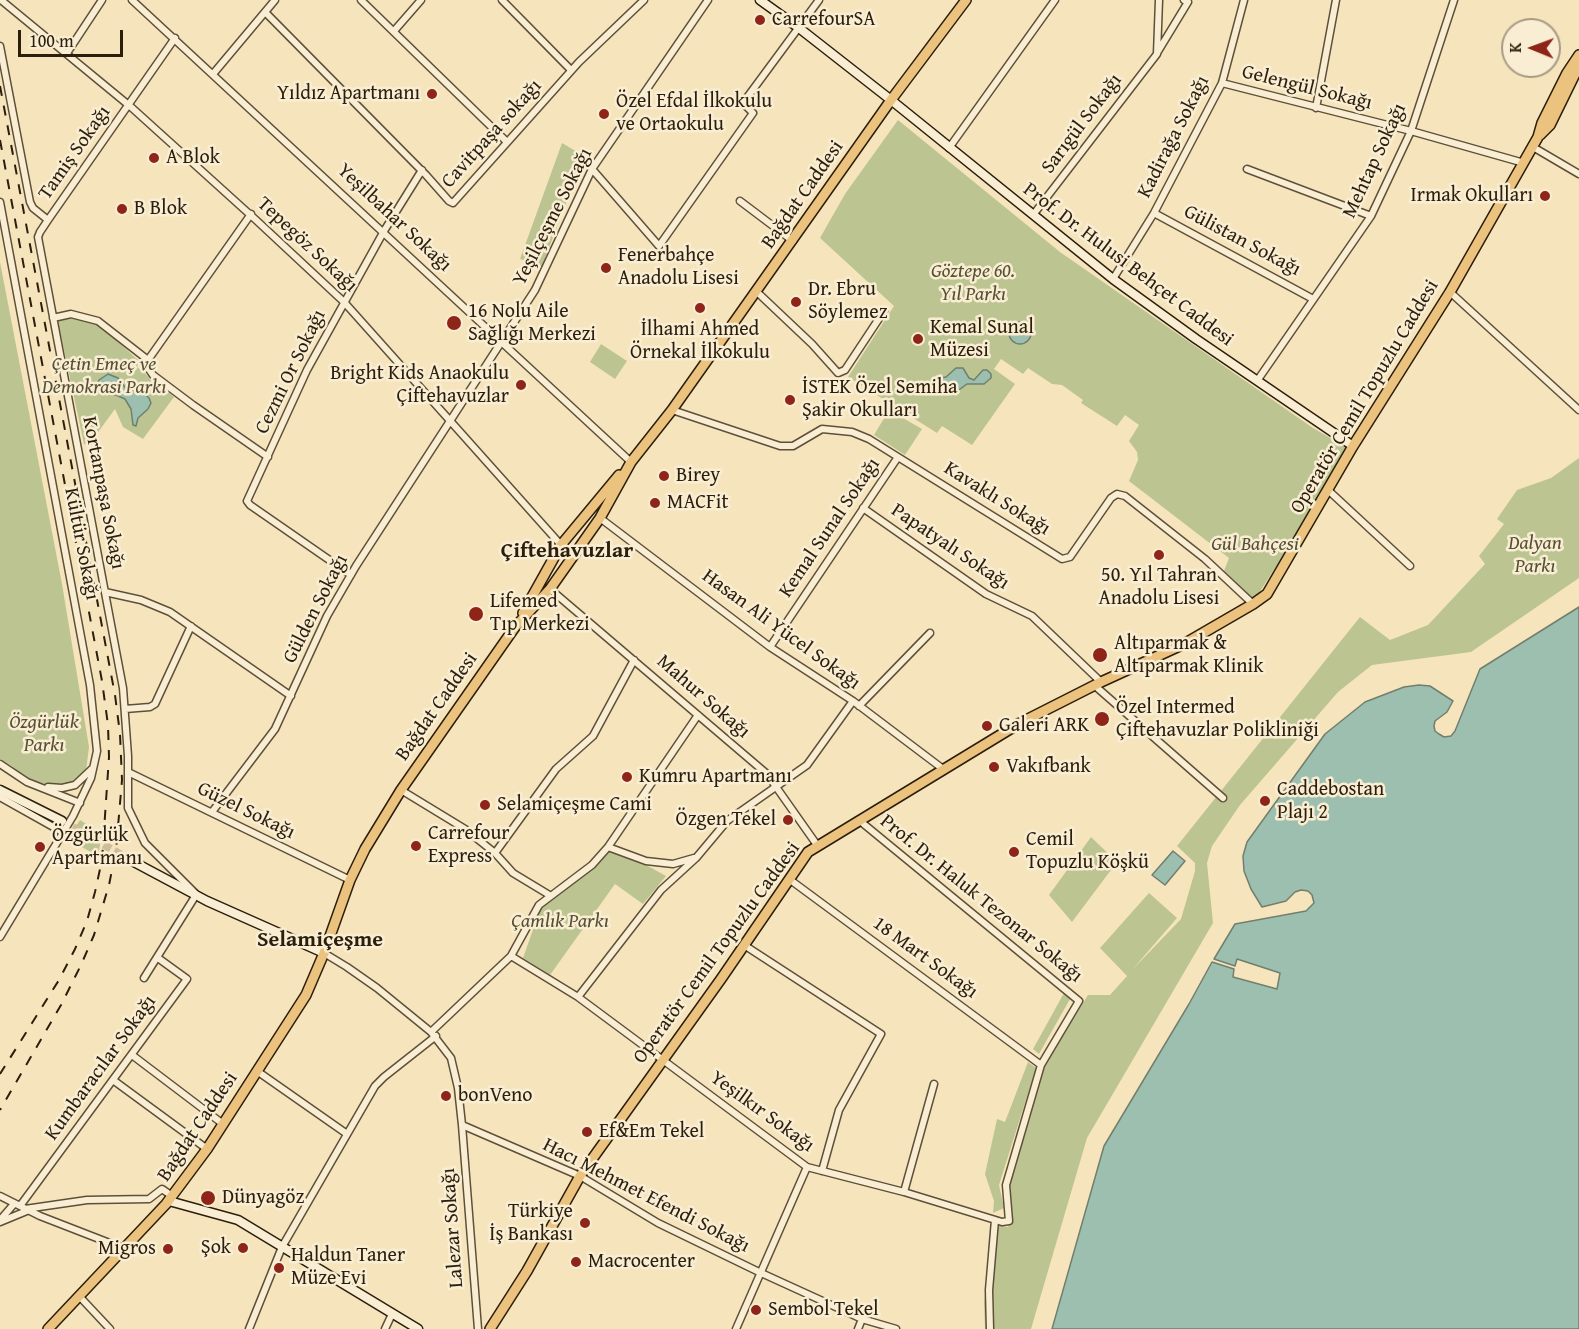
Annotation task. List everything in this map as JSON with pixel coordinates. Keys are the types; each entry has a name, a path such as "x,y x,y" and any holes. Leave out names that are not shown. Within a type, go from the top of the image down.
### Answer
{"main road":[{"name":"Bağdat Caddesi","path":"48,1329 171,1198 207,1149 306,995 324,953 350,880 365,849 401,790 515,627 550,589 600,518 631,462 672,410 891,100 966,0"},
{"name":"Operatör Cemil Topuzlu Caddesi","path":"490,1329 533,1261 580,1176 808,852 1020,723 1184,644 1267,594 1353,446 1450,292 1538,137 1550,125 1576,72 1577,57"},
{"path":"515,627 561,545 631,462"}],"street":[{"name":"Tepegöz Sokağı","path":"1,0 129,105 251,214 344,302 561,545"},
{"path":"67,52 102,0"},
{"name":"Yeşilbahar Sokağı","path":"132,0 631,462"},
{"path":"213,74 275,0"},
{"path":"361,0 507,142"},
{"path":"394,32 421,0"},
{"path":"502,0 571,70"},
{"name":"Cavitpaşa sokağı","path":"265,12 422,170 450,202 454,203 571,70 644,0"},
{"name":"Yeşilçeşme Sokağı","path":"450,420 537,286 592,169 708,0"},
{"name":"Prof. Dr. Hulusi Behçet Caddesi","path":"760,0 891,100 1113,279 1353,446"},
{"path":"592,169 659,246 753,113 743,103 819,0"},
{"path":"949,148 1055,0"},
{"path":"1157,54 1159,0"},
{"name":"Sarıgül Sokağı","path":"1033,215 1157,54 1188,2 1184,0"},
{"name":"Kadirağa Sokağı","path":"1113,279 1154,213 1222,83 1244,0"},
{"path":"1316,108 1336,0"},
{"name":"Mehtap Sokağı","path":"1257,381 1371,216 1412,132 1454,0"},
{"name":"Tamiş Sokağı","path":"48,220 175,38"},
{"path":"0,46 30,204 48,220"},
{"name":"Gelengül Sokağı","path":"1222,83 1524,163"},
{"path":"1533,147 1579,174"},
{"path":"1247,169 1371,216"},
{"name":"Cezmi Or Sokağı","path":"351,575 249,506 247,502 302,379 384,231 422,170"},
{"path":"740,201 793,241"},
{"name":"Kültür Sokağı","path":"0,202 91,692 97,745 96,763 64,833 0,937"},
{"name":"Gülistan Sokağı","path":"1154,213 1313,300"},
{"path":"251,214 148,360 147,368 192,405 268,458"},
{"name":"Kortanpaşa Sokağı","path":"48,220 38,237 125,709 128,808 143,841 198,897"},
{"path":"757,292 812,344 838,373 845,370 884,311"},
{"path":"1450,292 1579,410"},
{"path":"53,318 71,314 98,321 148,360"},
{"name":"Kavaklı Sokağı","path":"672,410 787,447 800,443 822,429 852,432 869,439 1062,559 1070,557 1111,498 1117,494 1125,496 1205,559 1253,604"},
{"name":"Gülden Sokağı","path":"212,812 274,731 327,616 450,420"},
{"name":"Kemal Sunal Sokağı","path":"770,647 898,457"},
{"path":"1328,490 1410,566"},
{"name":"Papatyalı Sokağı","path":"863,508 986,594 1032,616 1098,684 1223,798"},
{"name":"Hasan Ali Yücel Sokağı","path":"600,518 770,647 856,704 943,769"},
{"name":"Mahur Sokağı","path":"550,589 767,774 817,845"},
{"path":"105,592 148,602 170,612 291,696"},
{"path":"125,709 151,707 155,704 191,626"},
{"path":"578,997 661,890 696,858 727,821 810,762 856,704 930,633"},
{"path":"495,853 556,769 593,736 634,660"},
{"path":"249,1329 282,1247 380,1080 433,1034 511,956 539,905 592,865 608,847 698,715"},
{"path":"74,786 84,779 96,763"},
{"path":"0,764 22,779 38,786 81,799 82,788 38,786"},
{"name":"Güzel Sokağı","path":"128,772 350,880"},
{"path":"401,790 465,829 523,880 551,896"},
{"path":"1,794 62,821"},
{"path":"1,794 64,833"},
{"name":"Prof. Dr. Haluk Tezonar Sokağı","path":"860,821 1079,1001 1041,1065"},
{"path":"608,847 646,861 673,864 696,858"},
{"path":"132,861 198,897 324,953 390,998 433,1034 447,1050 453,1061 462,1125"},
{"name":"18 Mart Sokağı","path":"789,879 1041,1065"},
{"path":"144,978 198,897"},
{"path":"744,945 881,1034 839,1110 822,1171"},
{"name":"Yeşilkır Sokağı","path":"511,956 578,997 807,1167 904,1192 995,1220"},
{"name":"Kumbaracılar Sokağı","path":"0,1221 22,1207 187,979 158,958"},
{"path":"132,1055 223,1124"},
{"path":"990,1329 989,1290 995,1220 1009,1221 1006,1185 1041,1065"},
{"path":"257,1071 347,1134"},
{"path":"113,1080 207,1149"},
{"path":"904,1192 934,1084"},
{"name":"Hacı Mehmet Efendi Sokağı","path":"462,1125 580,1176 658,1223 759,1272 862,1319 896,1329"},
{"name":"Lalezar Sokağı","path":"462,1125 477,1327"},
{"path":"736,1329 759,1272 807,1167"},
{"path":"0,1221 22,1207 87,1200 149,1199 162,1189 171,1198 238,1220 418,1329"},
{"path":"0,1197 127,1247"},
{"path":"80,1297 110,1329"},
{"path":"385,1329 392,1314"},
{"path":"858,1329 862,1319"}],"green space":[{"name":"Göztepe 60. Yıl Parkı","path":"898,120 1060,252 1313,428 1346,447 1309,515 1259,593 1252,598 1224,571 1229,558 1129,481 1138,460 1137,452 1129,441 1139,425 1125,415 1117,426 1081,403 1083,400 1062,385 1052,384 1028,368 1023,374 1001,359 994,369 1015,384 972,445 942,426 937,433 848,377 894,306 820,238 845,194"},
{"path":"562,143 584,156 542,266 520,259"},
{"name":"Özgürlük Parkı","path":"0,262 62,584 89,747 86,771 71,785 47,785 23,778 12,766 0,759"},
{"name":"Çetin Emeç ve Demokrasi Parkı","path":"66,316 99,324 139,361 137,367 174,397 143,439 123,427 115,409 96,435 97,438 92,445 84,444 58,322"},
{"path":"601,344 627,361 615,379 590,362"},
{"path":"889,410 922,429 905,455 874,435"},
{"name":"Dalyan Parkı","path":"1579,458 1579,578 1471,652 1372,665 1338,692 1240,805 1212,846 1207,863 1213,923 1087,1138 1031,1329 985,1329 984,1304 992,1223 1007,1227 1011,1224 1009,1189 1046,1063 1088,995 1110,995 1127,976 1100,948 1149,893 1177,918 1132,970 1181,919 1195,871 1195,863 1177,846 1360,617 1390,640 1428,625 1485,564 1479,556 1504,524 1497,519 1517,490 1551,478"},
{"path":"80,820 102,834 98,856 67,839"},
{"path":"1091,837 1117,862 1072,922 1049,895"},
{"name":"Çamlık Parkı","path":"608,850 628,855 666,876 643,904 615,884 550,975 523,958 541,907 551,901"},
{"path":"1064,993 1070,999 1039,1054 1033,1049"},
{"path":"1028,1062 1036,1068 999,1185 1004,1208 993,1213 994,1201 985,1174 997,1119 1005,1122"}],"shaded area":[{"path":"1020,322 1030,329 1031,333 1024,343 1020,344 1010,337 1009,333 1016,323"},
{"path":"956,368 963,368 969,378 974,380 983,370 987,370 991,378 984,384 967,384 956,392 940,387 937,383 938,378 946,377"},
{"path":"108,374 118,378 127,390 141,391 149,398 151,403 138,418 136,426 133,425 131,409 125,399 116,395 102,394 99,390 97,385 99,380"},
{"path":"1579,607 1579,1329 1052,1329 1104,1146 1212,962 1234,969 1233,977 1277,989 1280,973 1237,959 1235,966 1214,959 1235,924 1306,911 1314,903 1308,891 1301,890 1295,892 1286,901 1262,907 1244,871 1243,856 1247,842 1325,734 1365,702 1404,687 1419,685 1430,686 1453,701 1447,712 1435,721 1434,726 1435,731 1444,737 1451,736 1480,669"},
{"path":"1173,851 1185,861 1165,885 1152,875"}],"tunnel":[{"path":"62,821 132,861"}],"railway":[{"path":"0,86 115,695 122,780 116,850 109,885 94,935 61,1005 0,1110"},
{"path":"0,140 102,681 108,725 109,757 102,860 87,921 59,980 0,1074"}],"place":[{"name":"CarrefourSA","path":"760,20"},
{"name":"Yıldız Apartmanı","path":"432,94"},
{"name":"Özel Efdal İlkokulu ve Ortaokulu","path":"604,114"},
{"name":"A Blok","path":"154,158"},
{"name":"Irmak Okulları","path":"1545,196"},
{"name":"B Blok","path":"122,209"},
{"name":"Fenerbahçe Anadolu Lisesi","path":"606,268"},
{"name":"Dr. Ebru Söylemez","path":"796,302"},
{"name":"İlhami Ahmed Örnekal İlkokulu","path":"700,308"},
{"name":"16 Nolu Aile Sağlığı Merkezi","path":"454,323"},
{"name":"Kemal Sunal Müzesi","path":"918,339"},
{"name":"Bright Kids Anaokulu Çiftehavuzlar","path":"521,385"},
{"name":"İSTEK Özel Semiha Şakir Okulları","path":"790,400"},
{"name":"Birey","path":"664,476"},
{"name":"MACFit","path":"655,503"},
{"name":"50. Yıl Tahran Anadolu Lisesi","path":"1159,555"},
{"name":"Lifemed Tıp Merkezi","path":"476,614"},
{"name":"Altıparmak & Altıparmak Klinik","path":"1100,655"},
{"name":"Özel Intermed Çiftehavuzlar Polikliniği","path":"1102,719"},
{"name":"Galeri ARK","path":"987,726"},
{"name":"Vakıfbank","path":"994,767"},
{"name":"Kumru Apartmanı","path":"627,777"},
{"name":"Caddebostan Plajı 2","path":"1265,801"},
{"name":"Selamiçeşme Cami","path":"485,805"},
{"name":"Özgen Tekel","path":"788,820"},
{"name":"Carrefour Express","path":"416,846"},
{"name":"Özgürlük Apartmanı","path":"40,847"},
{"name":"Cemil Topuzlu Köşkü","path":"1014,852"},
{"name":"bonVeno","path":"446,1096"},
{"name":"Ef&Em Tekel","path":"587,1132"},
{"name":"Dünyagöz","path":"208,1198"},
{"name":"Türkiye İş Bankası","path":"585,1223"},
{"name":"Şok","path":"243,1248"},
{"name":"Migros","path":"168,1249"},
{"name":"Macrocenter","path":"576,1262"},
{"name":"Haldun Taner Müze Evi","path":"279,1268"},
{"name":"Sembol Tekel","path":"756,1310"}],"district":[{"name":"Çiftehavuzlar","path":"567,551"},
{"name":"Selamiçeşme","path":"320,940"}],"park label":[{"name":"Gül Bahçesi","path":"1255,545"}]}
